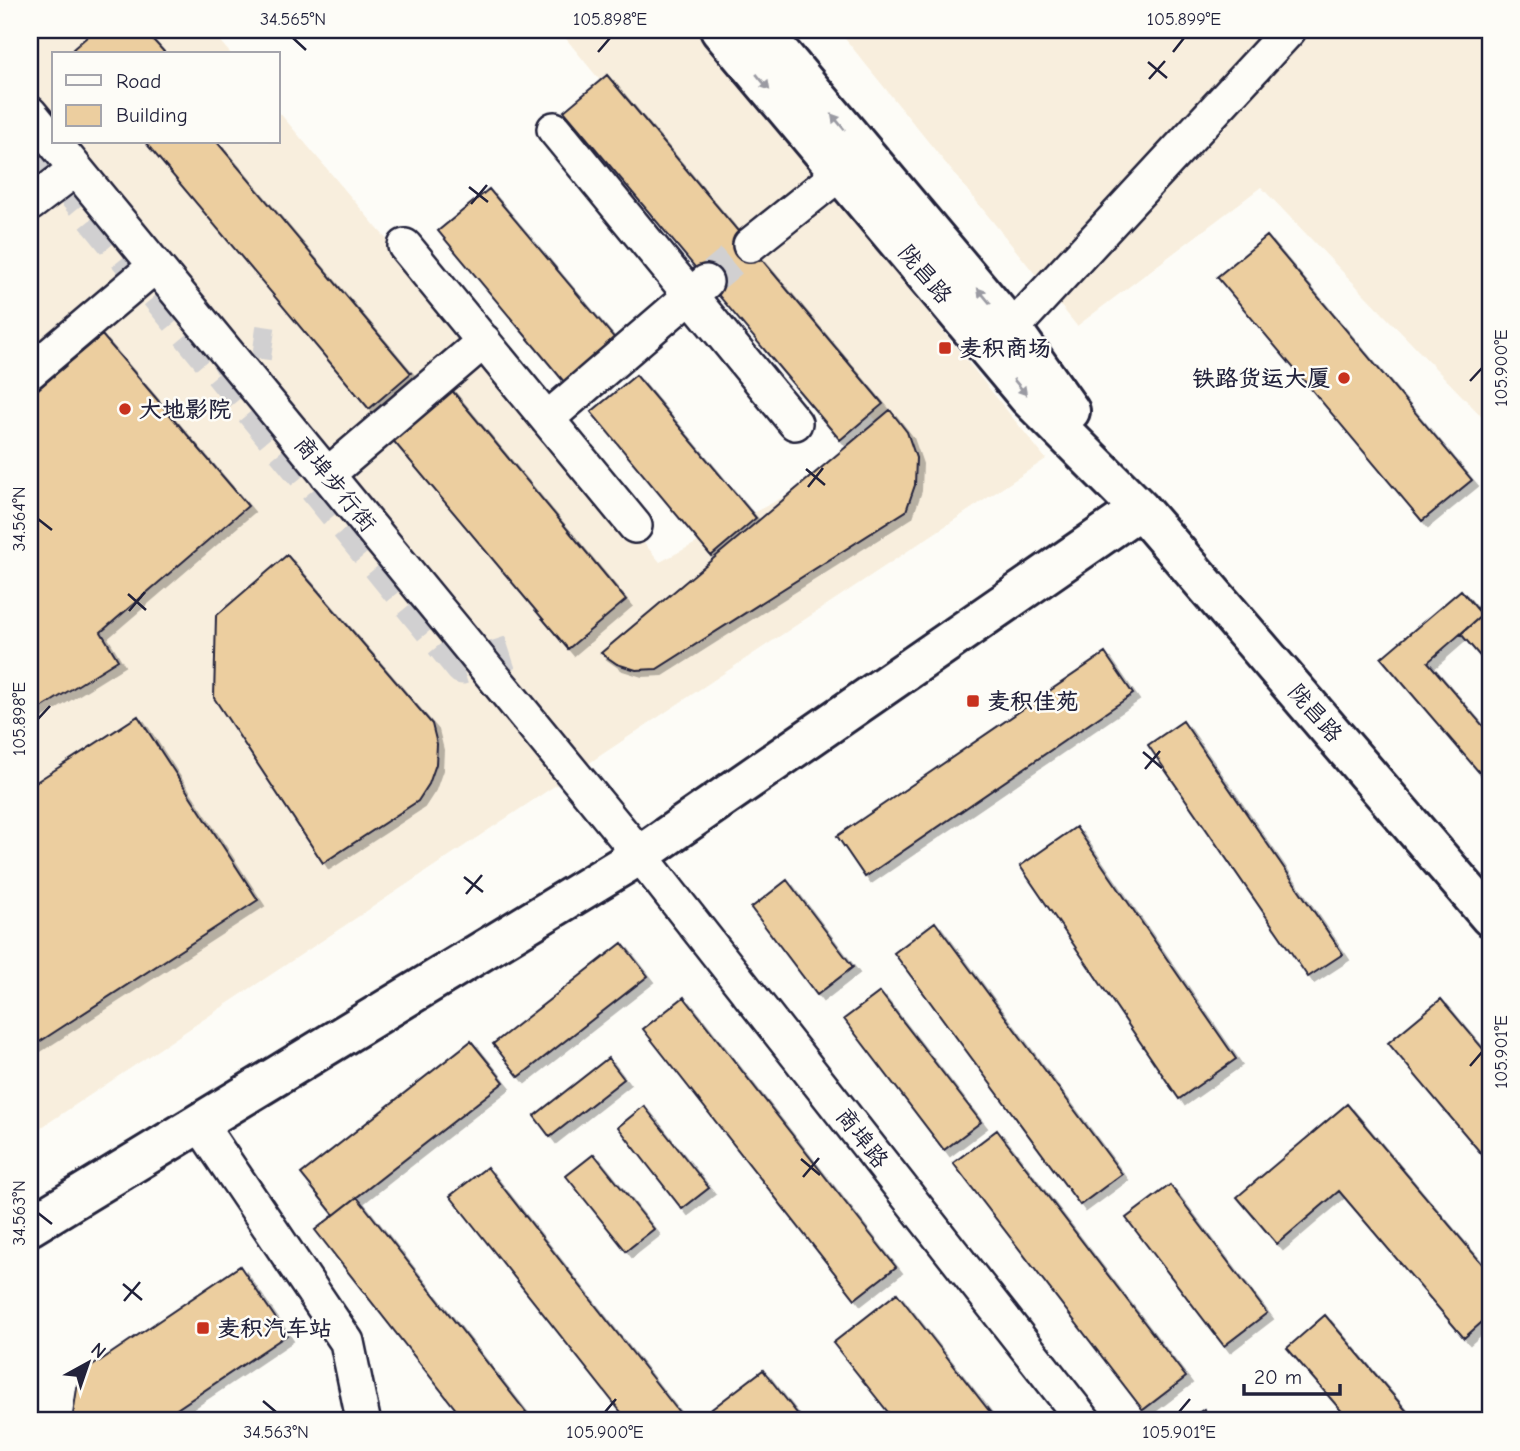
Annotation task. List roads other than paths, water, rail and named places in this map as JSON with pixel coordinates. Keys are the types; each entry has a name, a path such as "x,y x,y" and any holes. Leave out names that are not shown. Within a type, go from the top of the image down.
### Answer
{"main road":[{"name":"陇昌路","path":"720,30 1029,398 1140,509 1490,917"},
{"name":"陇昌路","path":"761,30 1012,329 1140,509"},
{"path":"30,1226 640,855 1140,509"}],"street":[{"path":"1012,329 1289,30"},
{"name":"商埠步行街","path":"30,113 52,140"},
{"path":"554,129 699,288 795,423"},
{"name":"商埠步行街","path":"55,144 640,855"},
{"path":"30,204 76,169"},
{"path":"750,245 840,173"},
{"path":"405,246 635,526"},
{"path":"30,372 155,266"},
{"path":"547,419 699,288"},
{"path":"327,475 484,341"},
{"name":"商埠路","path":"640,855 1084,1421"},
{"path":"199,1123 347,1342 363,1419 360,1421"}],"tunnel":[{"path":"30,140 462,668 517,650"},
{"path":"706,282 750,245"},
{"path":"209,359 244,340 273,344"}],"place":[{"name":"麦积商场","path":"945,348"},
{"name":"铁路货运大厦","path":"1344,378"},
{"name":"大地影院","path":"125,409"},
{"name":"麦积佳苑","path":"973,701"},
{"name":"麦积汽车站","path":"203,1328"}]}
